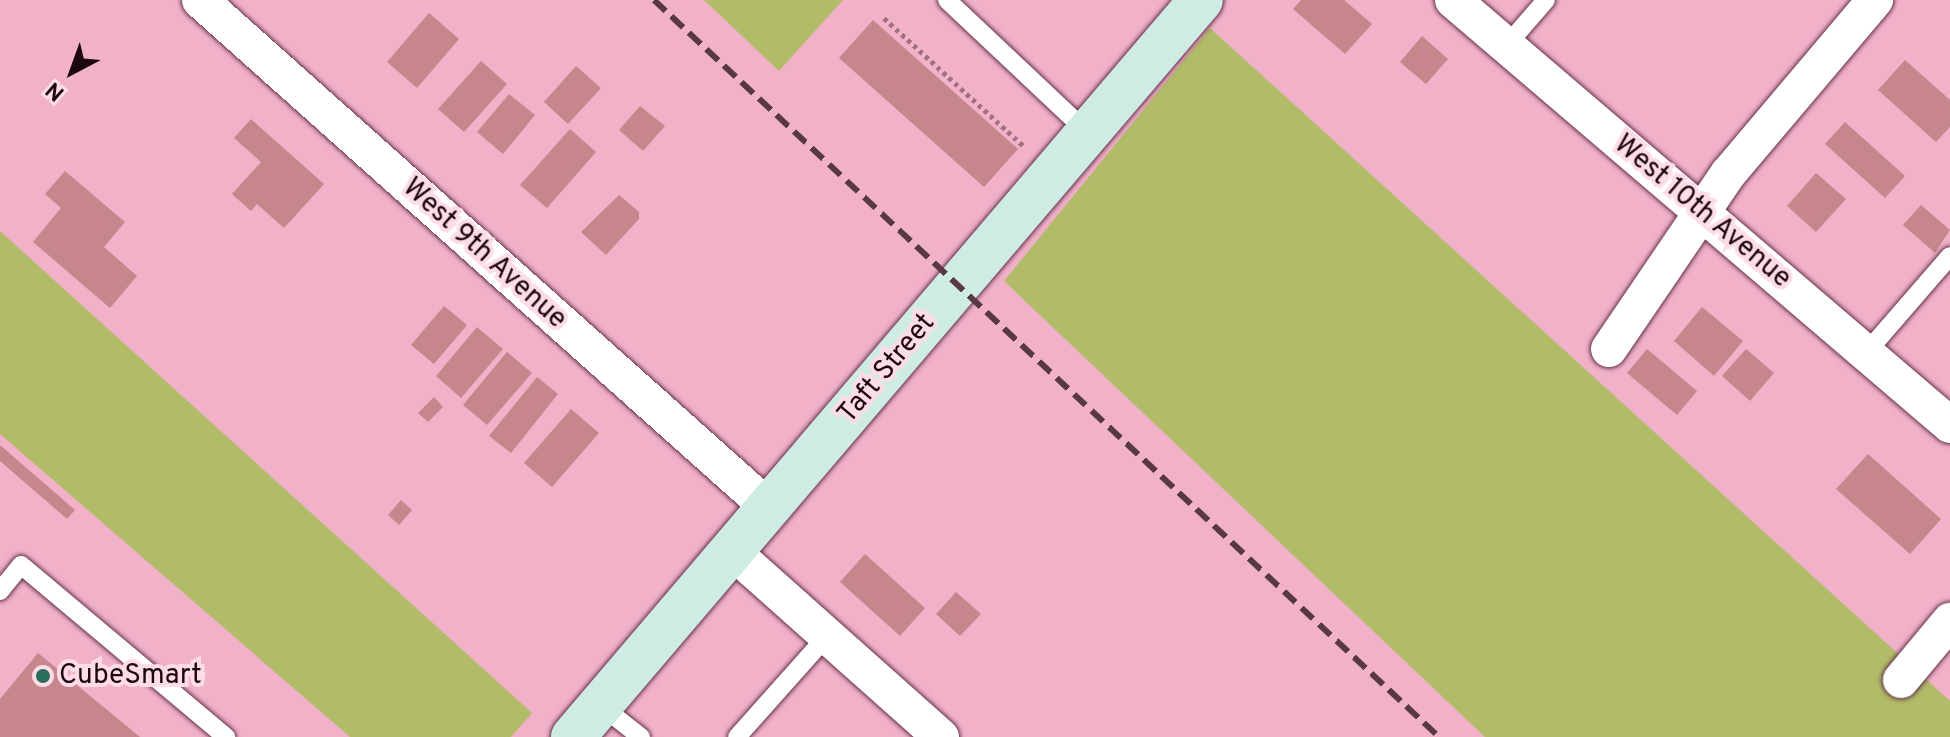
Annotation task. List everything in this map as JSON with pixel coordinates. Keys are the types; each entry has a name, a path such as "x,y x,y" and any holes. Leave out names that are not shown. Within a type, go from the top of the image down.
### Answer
{"street":[{"name":"West 9th Avenue","path":"200,0 769,508"},
{"name":"Taft Street","path":"586,721 1201,0"},
{"name":"West 10th Avenue","path":"1453,0 1950,425"},
{"path":"1609,349 1702,211 1875,0"},
{"path":"732,551 941,737"},
{"path":"1901,680 1950,621"}],"lane":[{"path":"947,0 1088,133"},
{"path":"1506,46 1546,0"},
{"path":"1866,353 1950,256"},
{"path":"0,591 21,565 226,737"},
{"path":"737,737 827,636"},
{"path":"586,721 641,737"}],"path":[{"path":"884,18 1025,147"}],"green space":[{"path":"704,0 843,0 779,71"},
{"path":"1210,28 1950,701 1950,737 1485,737 1004,281"},
{"path":"0,231 532,713 511,737 350,737 0,434"}],"building":[{"path":"1301,0 1344,0 1372,24 1345,54 1293,9"},
{"path":"429,13 459,39 417,88 387,62"},
{"path":"873,20 1018,149 984,187 839,58"},
{"path":"1422,36 1448,59 1426,84 1400,62"},
{"path":"1905,60 1950,100 1950,127 1936,142 1878,90"},
{"path":"481,61 507,84 464,132 438,109"},
{"path":"576,66 601,88 568,124 544,102"},
{"path":"509,94 535,115 503,154 477,132"},
{"path":"640,106 665,126 643,151 619,130"},
{"path":"251,119 324,184 284,228 257,204 251,211 232,194 261,162 234,138"},
{"path":"1845,122 1905,176 1885,198 1825,144"},
{"path":"570,129 596,152 547,208 520,185"},
{"path":"65,171 125,222 104,247 137,276 110,308 33,242 61,208 45,194"},
{"path":"1816,173 1846,199 1816,232 1787,206"},
{"path":"619,195 639,212 639,219 606,255 581,232"},
{"path":"1921,205 1950,230 1935,253 1903,225"},
{"path":"444,306 467,325 434,364 411,345"},
{"path":"1702,307 1743,341 1714,376 1674,341"},
{"path":"477,327 503,349 461,398 436,376"},
{"path":"1647,349 1697,391 1677,415 1627,373"},
{"path":"1746,349 1774,373 1750,401 1722,376"},
{"path":"507,352 532,373 487,425 463,405"},
{"path":"537,377 558,394 511,453 489,436"},
{"path":"434,397 443,407 428,422 418,413"},
{"path":"571,409 599,433 552,487 524,463"},
{"path":"0,445 75,510 67,519 0,461"},
{"path":"1868,454 1941,519 1910,554 1836,489"},
{"path":"401,500 412,510 399,525 388,515"},
{"path":"865,554 925,608 900,636 840,582"},
{"path":"956,592 981,614 960,636 936,614"},
{"name":"CubeSmart","path":"38,653 140,737 0,737 0,699"}],"railway":[{"path":"654,0 1439,737"}],"place":[{"name":"CubeSmart","path":"43,676"}]}
